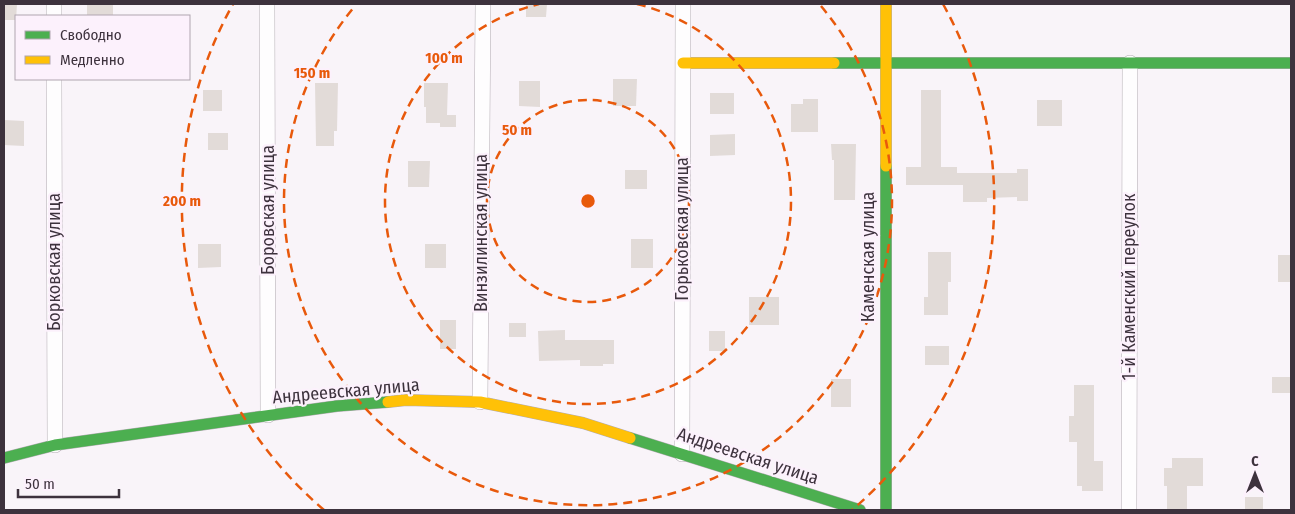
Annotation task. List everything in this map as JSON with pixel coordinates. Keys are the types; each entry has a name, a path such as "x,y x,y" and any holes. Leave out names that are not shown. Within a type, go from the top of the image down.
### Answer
{"street":[{"name":"Боровская улица","path":"267,4 268,415"},
{"name":"Винзилинская улица","path":"480,402 483,4"},
{"name":"Горьковская улица","path":"682,454 683,4"},
{"name":"Каменская улица","path":"886,4 886,510"},
{"path":"683,63 1291,63"},
{"name":"1-й Каменский переулок","path":"1129,510 1130,63"},
{"name":"Борковская улица","path":"54,80 55,444"},
{"name":"Андреевская улица","path":"4,458 55,444 337,406 406,400 480,402 583,423 860,510"}],"building":[{"path":"4,4 17,4 15,20 4,20"},
{"path":"87,4 113,4 113,15 87,15"},
{"path":"526,4 547,4 546,17 526,17"},
{"path":"613,79 637,79 636,106 613,106"},
{"path":"519,81 540,81 540,107 519,106"},
{"path":"315,83 338,83 337,131 334,131 334,146 316,146"},
{"path":"424,83 448,83 447,115 456,115 456,127 440,127 440,123 426,123"},
{"path":"203,90 222,90 222,111 203,111"},
{"path":"921,90 941,90 941,167 957,167 957,173 1017,173 1017,169 1028,169 1028,201 1017,201 1017,197 987,198 987,202 963,202 963,185 906,185 906,167 921,167"},
{"path":"710,93 734,93 734,114 710,114"},
{"path":"803,99 818,99 818,132 791,132 791,104 803,104"},
{"path":"1037,100 1062,100 1062,126 1037,126"},
{"path":"4,120 24,121 24,146 4,145"},
{"path":"208,133 228,133 228,150 208,150"},
{"path":"735,134 735,155 710,156 710,135"},
{"path":"831,144 856,144 855,200 834,200 834,160 832,160"},
{"path":"408,161 430,161 429,187 408,187"},
{"path":"625,170 647,170 647,189 625,189"},
{"path":"631,239 653,239 653,268 631,268"},
{"path":"198,244 221,244 221,267 198,268"},
{"path":"425,244 446,244 446,268 425,268"},
{"path":"928,252 951,252 951,282 948,282 948,315 924,315 924,297 928,297"},
{"path":"1278,255 1291,255 1291,282 1278,282"},
{"path":"749,297 779,297 779,325 749,325"},
{"path":"440,320 456,320 456,349 440,349"},
{"path":"509,323 526,323 526,337 509,337"},
{"path":"565,330 565,340 614,340 614,364 580,366 580,360 539,361 538,331"},
{"path":"709,331 725,331 725,351 709,351"},
{"path":"925,346 949,346 949,365 925,365"},
{"path":"1272,377 1291,377 1291,393 1272,393"},
{"path":"831,379 851,379 851,407 831,407"},
{"path":"1074,385 1094,385 1094,461 1103,461 1103,491 1082,491 1082,486 1077,486 1077,442 1069,442 1069,416 1074,416"},
{"path":"1172,458 1203,458 1203,486 1187,486 1187,510 1167,510 1167,486 1164,486 1164,468 1172,468"},
{"path":"1245,497 1263,497 1263,510 1245,510"}],"traffic: fast":[{"path":"834,63 1291,63"},
{"path":"886,166 886,510"},
{"path":"4,458 55,445 337,406 388,402"},
{"path":"630,438 860,510"}],"traffic: slow":[{"path":"886,4 886,166"},
{"path":"683,63 834,63"},
{"path":"388,402 406,400 480,402 583,423 630,438"}]}
